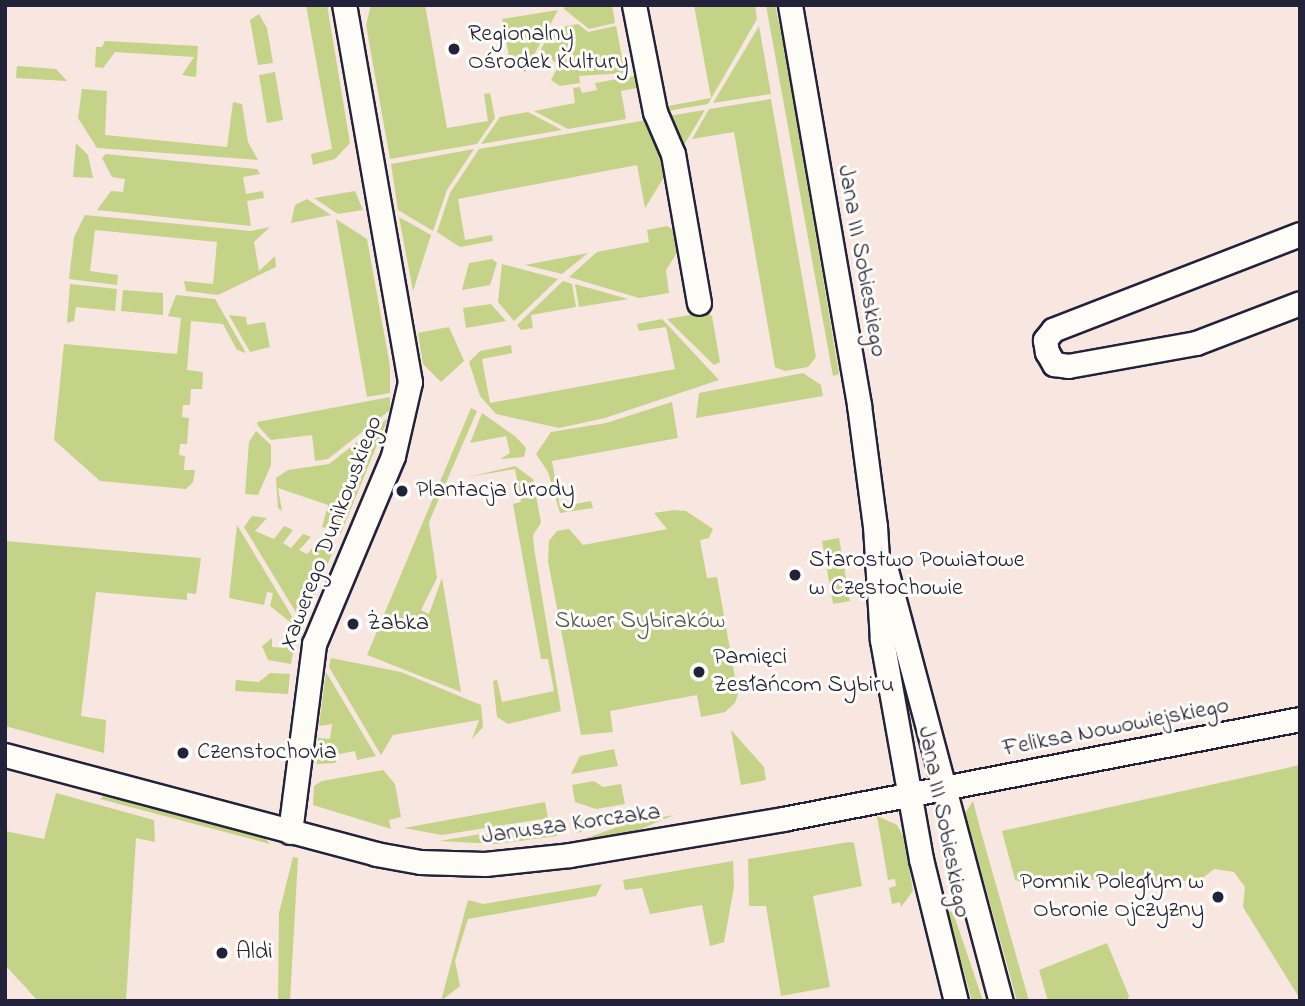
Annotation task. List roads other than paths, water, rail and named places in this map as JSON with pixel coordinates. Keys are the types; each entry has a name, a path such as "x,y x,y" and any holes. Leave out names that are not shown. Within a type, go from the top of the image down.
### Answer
{"street":[{"name":"Xawerego Dunikowskiego","path":"290,832 314,644 393,456 410,382 344,5"},
{"path":"634,5 655,112 673,154 699,303"},
{"name":"Jana III Sobieskiego","path":"790,5 859,405 875,526 882,640 921,859 956,1001"},
{"path":"1300,234 1053,330 1045,340 1047,352 1054,364 1068,366 1196,343 1300,303"},
{"name":"Jana III Sobieskiego","path":"875,526 1001,1001"},
{"name":"Feliksa Nowowiejskiego","path":"943,789 1300,719"},
{"name":"Janusza Korczaka","path":"5,755 290,832 420,862 518,863 943,789"}],"place":[{"name":"Regionalny Ośrodek Kultury","path":"454,49"},
{"name":"Plantacja Urody","path":"402,491"},
{"name":"Starostwo Powiatowe w Częstochowie","path":"795,575"},
{"name":"Żabka","path":"353,624"},
{"name":"Pamięci Zesłańcom Sybiru","path":"699,672"},
{"name":"Czenstochovia","path":"183,753"},
{"name":"Pomnik Poległym w Obronie Ojczyzny","path":"1218,897"},
{"name":"Aldi","path":"222,953"}],"park label":[{"name":"Skwer Sybiraków","path":"640,622"}]}
